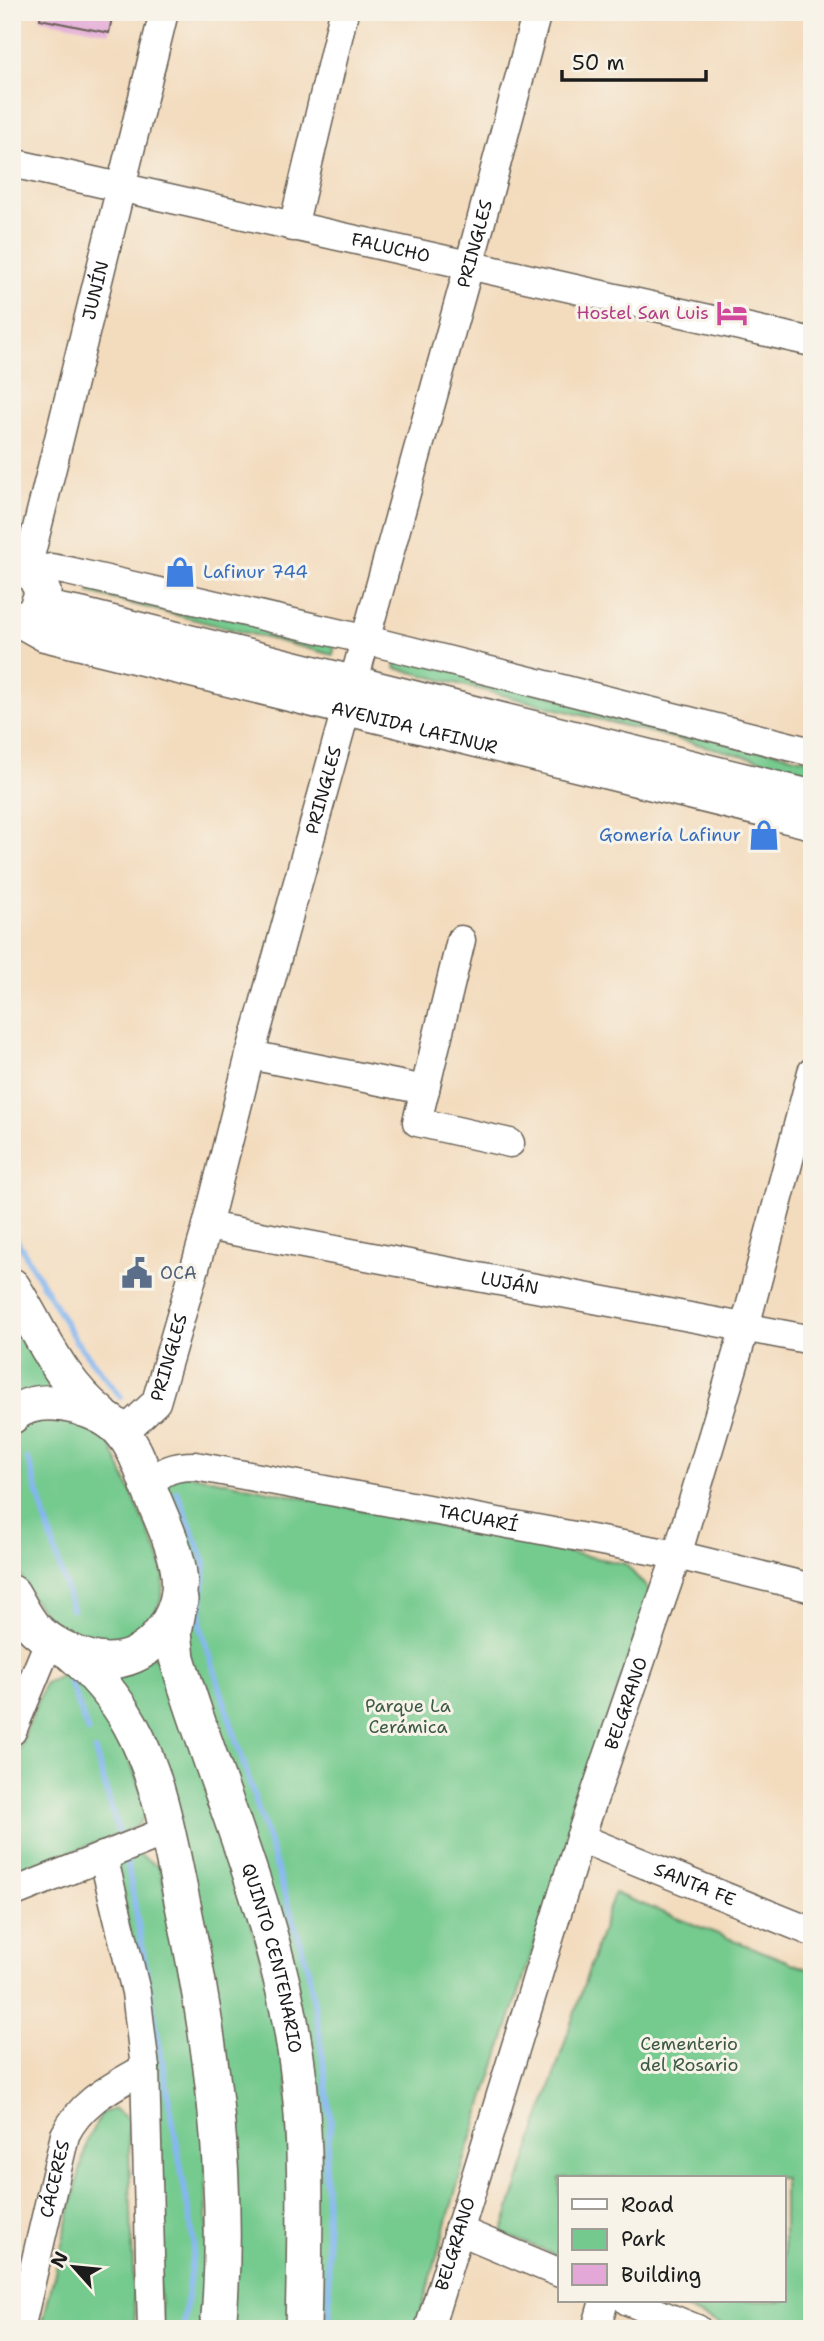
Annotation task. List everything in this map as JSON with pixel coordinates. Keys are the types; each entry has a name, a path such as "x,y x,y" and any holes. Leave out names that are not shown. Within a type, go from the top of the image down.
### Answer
{"main road":[{"name":"AVENIDA LAFINUR","path":"23,600 812,780"},
{"name":"AVENIDA LAFINUR","path":"353,674 812,798"},
{"path":"12,1286 68,1382 83,1400 117,1428"},
{"path":"12,1416 36,1405 52,1403 68,1405 117,1428"},
{"name":"QUINTO CENTENARIO","path":"117,1428 135,1453 178,1560 180,1600 174,1632 177,1658 266,1926 293,2038 305,2235 303,2329"},
{"path":"12,1593 41,1632 91,1670 131,1725 151,1775 167,1831 200,1982 218,2136 218,2329"},
{"path":"41,1632 94,1660 131,1657 147,1649 166,1629 180,1600"}],"street":[{"name":"JUNÍN","path":"23,600 164,12"},
{"path":"293,227 344,12"},
{"name":"PRINGLES","path":"117,1428 156,1402 207,1226 250,1055 353,674 470,266 537,12"},
{"name":"FALUCHO","path":"12,163 812,342"},
{"name":"AVENIDA LAFINUR","path":"23,600 51,568 68,570 353,674 812,825"},
{"name":"AVENIDA LAFINUR","path":"353,674 812,752"},
{"path":"461,940 417,1122 510,1143"},
{"path":"250,1055 425,1090"},
{"name":"BELGRANO","path":"429,2329 580,1838 677,1555 745,1327 812,1073"},
{"name":"LUJÁN","path":"207,1226 812,1340"},
{"name":"TACUARÍ","path":"148,1486 159,1473 171,1468 195,1466 677,1555 812,1588"},
{"path":"12,1731 41,1632"},
{"path":"12,1893 167,1831"},
{"name":"SANTA FE","path":"580,1838 812,1933"},
{"path":"103,1856 136,1992 145,2068 152,2329"},
{"name":"CÁCERES","path":"20,2329 65,2135 75,2115 88,2103 145,2068"},
{"path":"458,2230 558,2272"},
{"path":"596,2329 604,2302"},
{"path":"630,2302 697,2329"}],"green space":[{"path":"92,582 335,644 333,655 89,593"},
{"path":"398,657 812,761 812,773 395,668"},
{"path":"12,1303 62,1391 17,1397 12,1390"},
{"path":"41,1419 79,1424 96,1433 111,1446 159,1556 164,1576 162,1597 155,1614 133,1639 114,1646 96,1646 57,1630 31,1597 12,1558 12,1435"},
{"name":"Parque La Cerámica","path":"182,1473 625,1564 650,1591 466,2155 416,2329 313,2329 312,2158 320,2124 316,2086 187,1659 167,1490 167,1484"},
{"path":"163,1652 233,1855 287,2057 293,2329 226,2329 228,2144 112,1675"},
{"path":"72,1671 113,1713 147,1810 139,1824 128,1831 12,1874 12,1768 45,1683"},
{"path":"137,1853 160,1868 204,2090 210,2329 163,2329 116,1864"},
{"name":"Cementerio del Rosario","path":"614,1893 812,1971 812,2329 733,2329 668,2302 786,2302 786,2176 558,2176 558,2256 502,2233"},
{"path":"115,2109 128,2119 135,2329 41,2329 88,2138 102,2113"}],"building":[{"path":"41,12 113,12 109,33 40,19"}],"waterway":[{"path":"12,1232 76,1341 121,1397"},
{"path":"28,1459 72,1609"},
{"path":"177,1492 205,1563 200,1625 307,1964 331,2121 325,2167 330,2329"},
{"path":"69,1680 88,1731"},
{"path":"95,1751 118,1831"},
{"path":"127,1861 194,2242 183,2329"}],"place":[{"name":"Hostel San Luis","path":"732,313"},
{"name":"Lafinur 744","path":"180,572"},
{"name":"Gomería Lafinur","path":"764,835"},
{"name":"OCA","path":"137,1273"}]}
